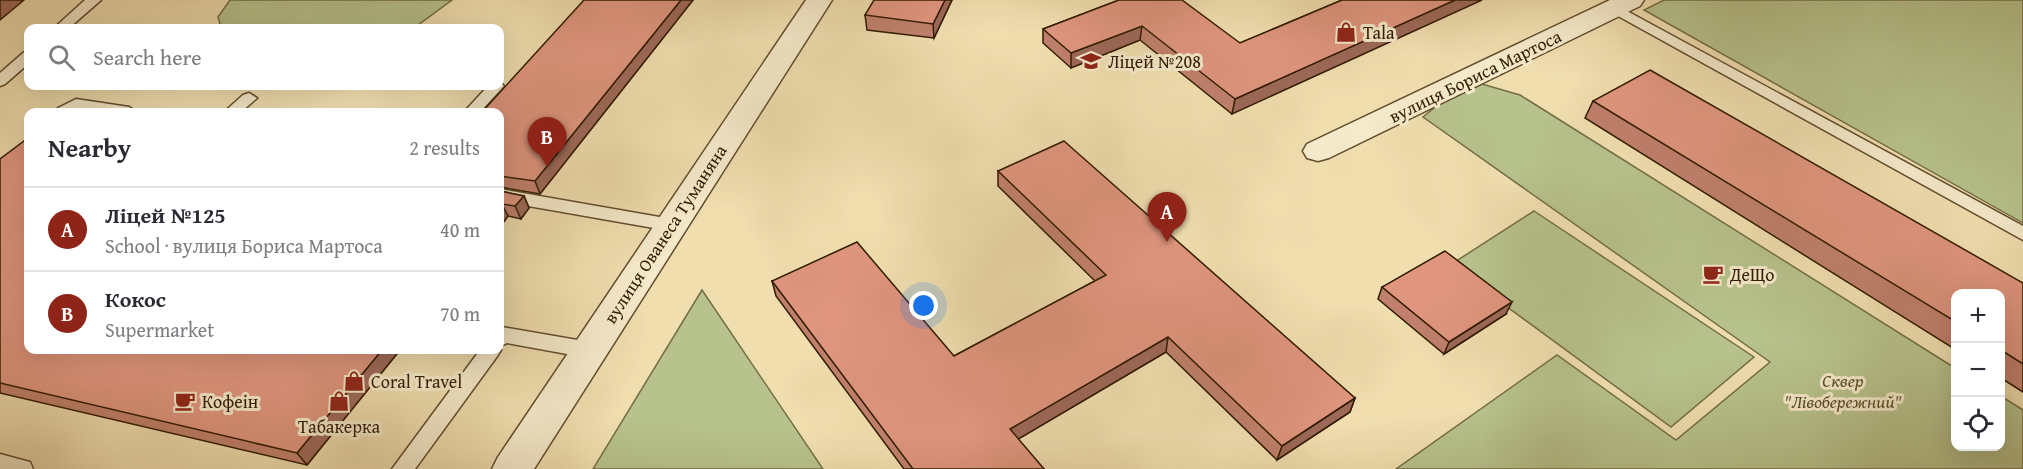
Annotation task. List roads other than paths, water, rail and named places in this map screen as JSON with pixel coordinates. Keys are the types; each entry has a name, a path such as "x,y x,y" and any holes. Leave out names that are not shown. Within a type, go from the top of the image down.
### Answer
{"street":[{"name":"вулиця Ованеса Туманяна","path":"512,469 819,0"},
{"name":"вулиця Бориса Мартоса","path":"1318,152 1622,4"}],"lane":[{"path":"66,24 94,0"},
{"path":"1622,4 2023,234"},
{"path":"0,81 24,60"},
{"path":"476,108 492,90"},
{"path":"237,108 249,98"},
{"path":"70,108 75,104 102,108"},
{"path":"504,196 671,225"},
{"path":"504,335 590,350"},
{"path":"403,469 488,354"},
{"path":"0,463 22,469"}],"place":[{"name":"Tala","path":"1346,32"},
{"name":"Ліцей №208","path":"1091,61"},
{"name":"Кокос","path":"547,167"},
{"name":"Ліцей №125","path":"1167,242"},
{"name":"ДеЩо","path":"1713,274"},
{"name":"Coral Travel","path":"354,381"},
{"name":"Кофеін","path":"185,401"},
{"name":"Табакерка","path":"339,401"}],"park label":[{"name":"Сквер \"Лівобережний\"","path":"1843,390"}]}
